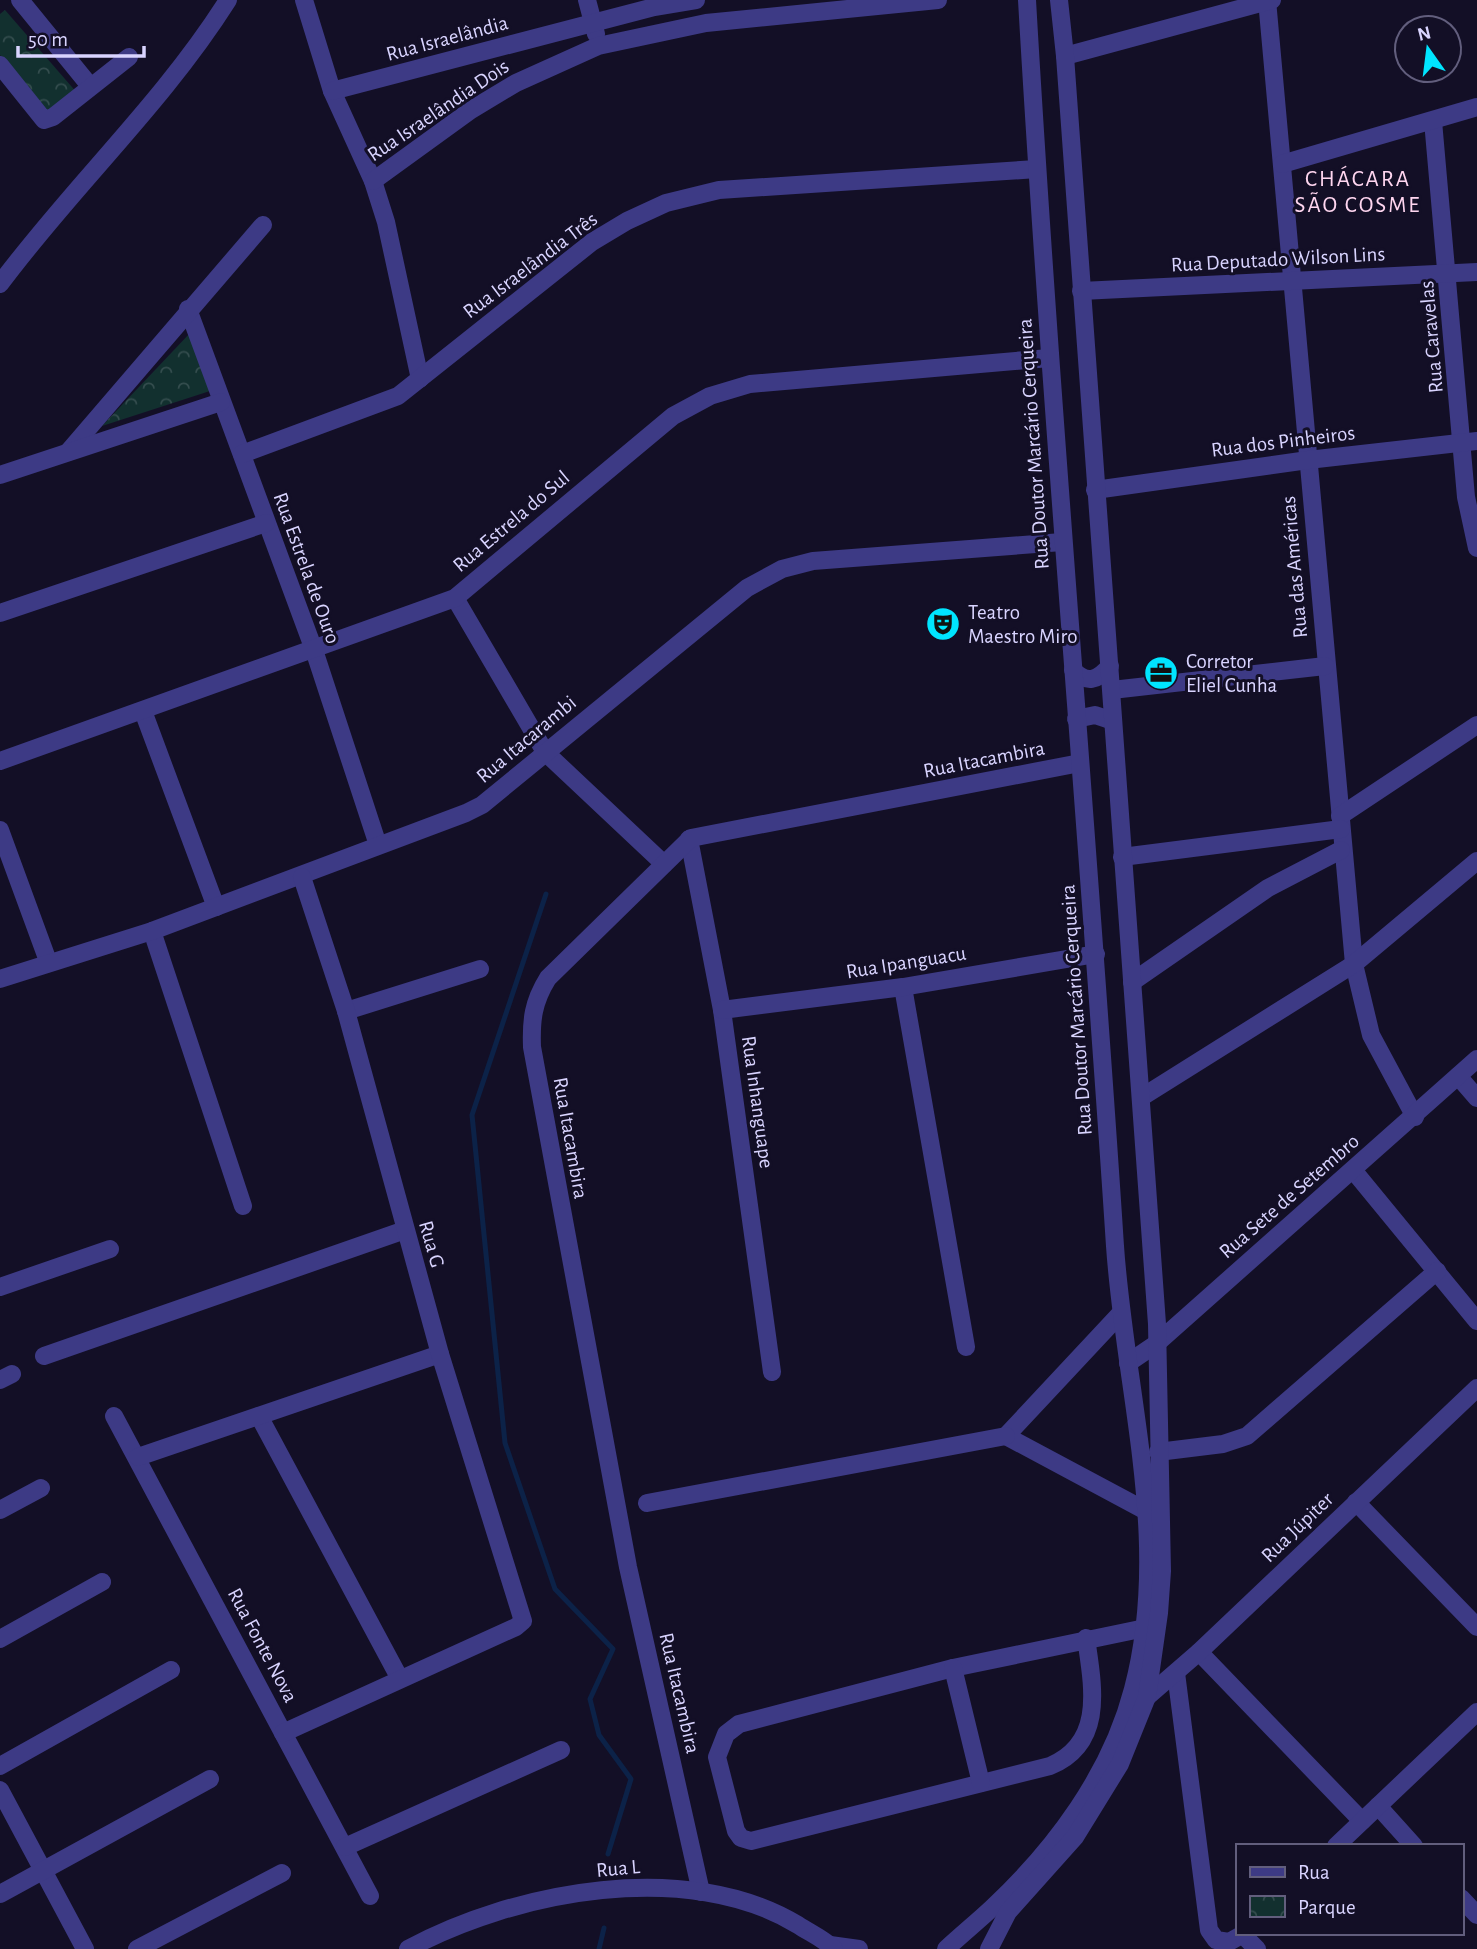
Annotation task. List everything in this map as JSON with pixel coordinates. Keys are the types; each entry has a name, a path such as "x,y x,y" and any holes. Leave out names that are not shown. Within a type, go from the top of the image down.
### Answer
{"street":[{"path":"20,0 90,86"},
{"path":"0,284 38,232 167,85 228,0"},
{"path":"304,0 332,91 373,181 392,245 420,379"},
{"path":"587,0 598,46"},
{"name":"Rua Israelândia","path":"332,91 593,23 696,0"},
{"name":"Rua Israelândia Dois","path":"373,181 471,110 516,83 598,46 706,23 938,0"},
{"name":"Rua Doutor Marcário Cerqueira","path":"946,1949 1011,1889 1066,1827 1107,1759 1132,1694 1145,1628 1149,1569 1148,1512 1120,1314 1096,954 1062,542 1027,0"},
{"path":"989,1949 1008,1912 1075,1837 1120,1764 1147,1697 1162,1571 1156,1344 1142,1097 1059,0"},
{"path":"1065,56 1269,0"},
{"name":"Rua das Américas","path":"1269,0 1341,850 1354,964 1371,1035 1415,1116"},
{"path":"0,65 44,120 53,117 130,57"},
{"path":"1282,164 1477,107"},
{"name":"Rua Caravelas","path":"1433,121 1448,274 1470,442 1466,497 1477,548"},
{"name":"Rua Israelândia Três","path":"242,454 389,401 592,242 666,203 719,190 1037,169"},
{"path":"68,452 188,309 263,225"},
{"name":"Rua Deputado Wilson Lins","path":"1081,291 1477,272"},
{"name":"Rua Estrela de Ouro","path":"188,309 265,523 314,649 378,845"},
{"name":"Rua Estrela do Sul","path":"0,761 455,598 673,416 710,396 750,384 1049,358"},
{"path":"0,475 221,402"},
{"name":"Rua dos Pinheiros","path":"1094,490 1308,460 1470,442"},
{"path":"0,613 265,523"},
{"name":"Rua Itacarambi","path":"0,979 48,961 152,931 302,877 378,845 443,824 482,805 747,588 782,569 813,561 1062,542"},
{"path":"455,598 545,752 664,864"},
{"path":"1073,670 1082,679 1091,680 1100,677 1110,666"},
{"path":"1112,690 1325,666"},
{"path":"144,710 216,907"},
{"path":"1076,719 1095,715 1113,721"},
{"path":"1122,857 1340,823 1477,725"},
{"name":"Rua Itacambira","path":"701,1892 628,1567 591,1378 532,1047 530,1016 537,995 548,978 689,839 1080,763"},
{"path":"0,830 48,961"},
{"name":"Rua Inhanguape","path":"689,839 722,1010 772,1372"},
{"path":"1132,982 1268,888 1341,850"},
{"path":"1142,1097 1354,964 1477,861"},
{"name":"Rua G","path":"302,877 345,1011 440,1354 521,1611 522,1623 400,1679"},
{"path":"152,931 243,1206"},
{"name":"Rua Ipanguacu","path":"722,1010 903,986 1096,954"},
{"path":"345,1011 480,969"},
{"path":"903,986 966,1347"},
{"name":"Rua Sete de Setembro","path":"1128,1363 1156,1344 1477,1059"},
{"path":"1458,1076 1477,1098"},
{"path":"1353,1170 1477,1321"},
{"path":"44,1356 405,1230"},
{"path":"0,1287 110,1249"},
{"path":"1158,1452 1223,1444 1247,1436 1437,1271"},
{"path":"648,1503 1006,1436 1120,1314"},
{"path":"138,1457 440,1354"},
{"name":"Rua Júpiter","path":"1147,1697 1199,1652 1477,1388"},
{"name":"Rua Fonte Nova","path":"114,1416 370,1896"},
{"path":"259,1416 400,1679 283,1733"},
{"path":"1006,1436 1148,1512"},
{"path":"0,1510 41,1488"},
{"path":"1356,1502 1477,1627"},
{"path":"0,1639 102,1582"},
{"path":"1086,1638 1093,1704 1091,1718 1077,1750 1068,1759 1050,1766 751,1841 741,1838 736,1831 717,1756 726,1734 739,1724 953,1668 1086,1638 1145,1628"},
{"path":"1199,1652 1362,1821"},
{"path":"953,1668 981,1783"},
{"path":"0,1766 171,1670"},
{"path":"1175,1673 1209,1930 1216,1940 1239,1937 1257,1949"},
{"path":"1338,1844 1477,1712"},
{"path":"345,1847 561,1751"},
{"path":"0,1894 210,1779"},
{"path":"0,1790 85,1949"},
{"path":"1378,1806 1412,1844"},
{"path":"137,1949 282,1873"},
{"name":"Rua L","path":"408,1949 432,1936 525,1904 625,1888 701,1892 780,1914 832,1947 859,1949"},
{"path":"1463,1900 1477,1915"}],"green space":[{"path":"5,10 78,94 48,116 0,55 0,14"},
{"path":"191,332 213,390 102,426"}],"waterway":[{"path":"546,894 472,1115 505,1443 555,1589 613,1649 590,1699 599,1735 631,1779 608,1854"},
{"path":"599,1949 604,1928"}],"place":[{"name":"Teatro Maestro Miro","path":"943,624"},
{"name":"Corretor Eliel Cunha","path":"1161,673"}],"district":[{"name":"CHÁCARA SÃO COSME","path":"1358,191"}]}
